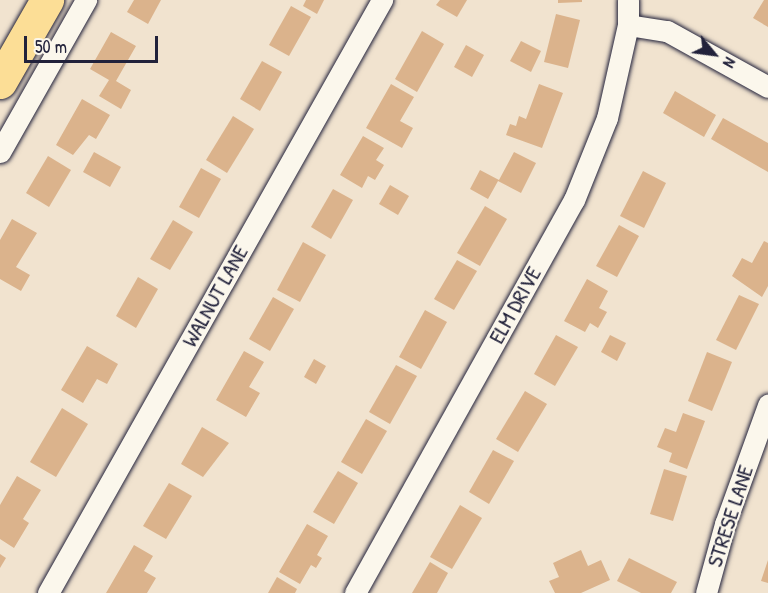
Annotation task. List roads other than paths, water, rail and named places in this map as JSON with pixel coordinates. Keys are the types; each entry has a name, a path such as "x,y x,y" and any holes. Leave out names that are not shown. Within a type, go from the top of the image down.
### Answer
{"highway":[{"path":"0,82 47,0"}],"street":[{"path":"0,152 86,0"},
{"name":"WALNUT LANE","path":"48,593 382,0"},
{"name":"ELM DRIVE","path":"354,593 574,200 607,118 628,25 628,0"},
{"path":"628,25 667,31 768,87"},
{"name":"STRESE LANE","path":"706,593 725,524 768,405"}]}
